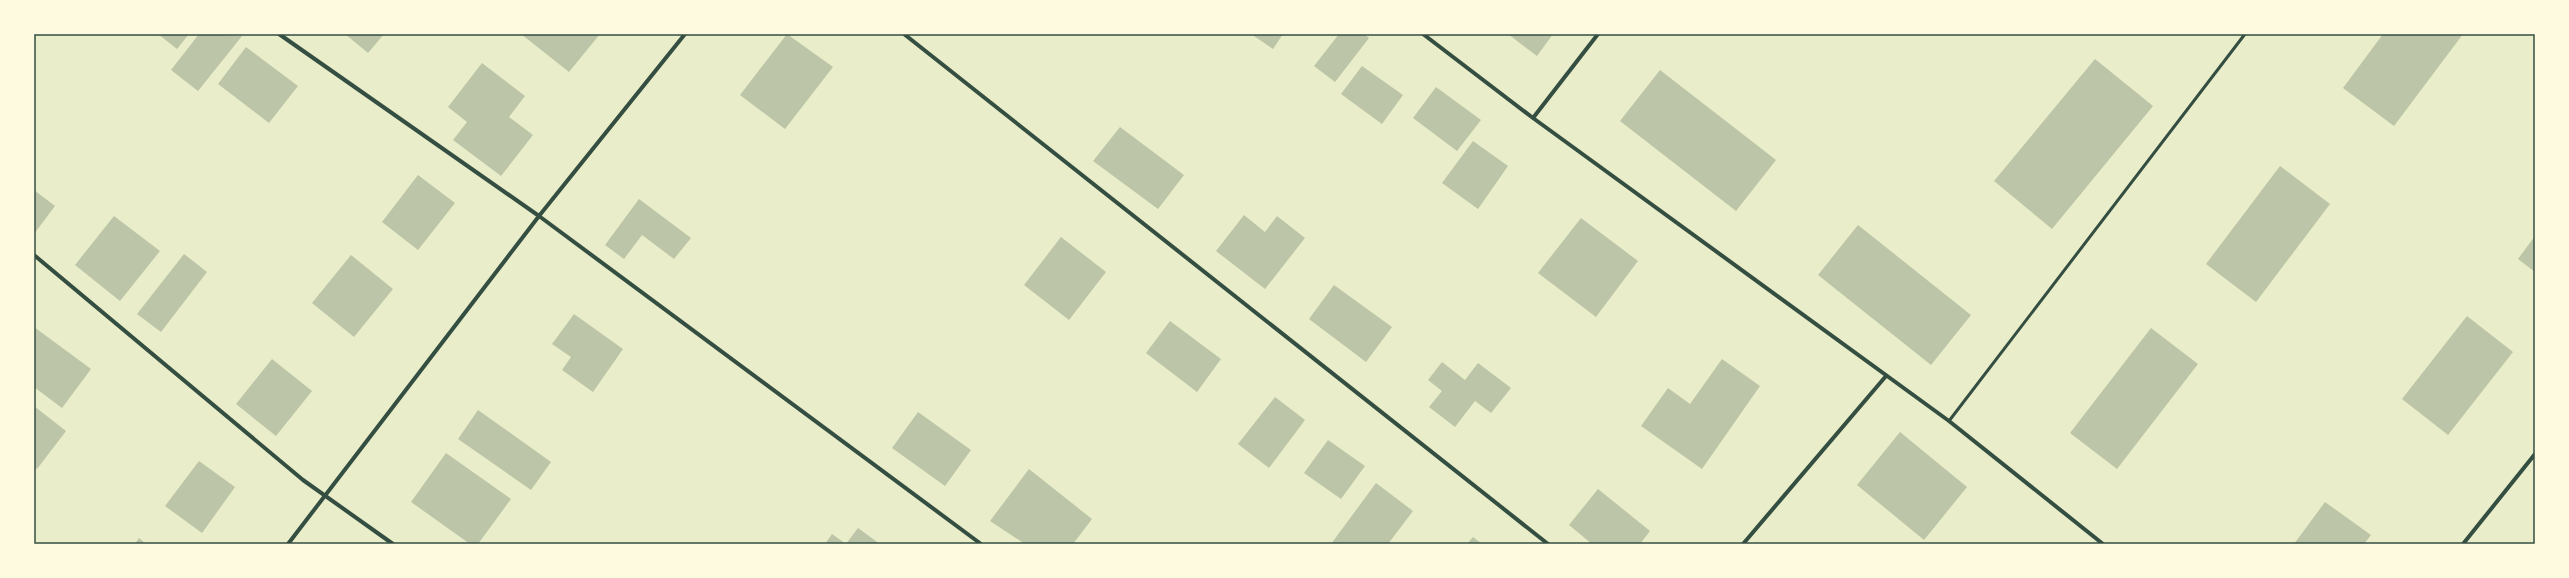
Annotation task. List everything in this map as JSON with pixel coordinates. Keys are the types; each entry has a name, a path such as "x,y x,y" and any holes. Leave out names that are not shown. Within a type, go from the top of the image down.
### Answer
{"street":[{"path":"279,34 539,216 981,544"},
{"path":"288,544 539,216 685,34"},
{"path":"904,34 1548,544"},
{"path":"1423,34 1533,118 1949,421 2104,544"},
{"path":"1533,118 1598,34"},
{"path":"34,255 303,480 393,544"},
{"path":"1743,544 1886,376"},
{"path":"2463,544 2535,454"}],"lane":[{"path":"1949,421 2245,34"}],"building":[{"path":"158,34 189,34 177,49"},
{"path":"199,34 242,36 198,91 171,70"},
{"path":"345,34 384,34 368,53"},
{"path":"521,34 600,34 569,72"},
{"path":"787,34 833,67 785,129 740,95"},
{"path":"1251,34 1283,34 1273,49"},
{"path":"1339,34 1364,34 1369,38 1335,82 1314,66"},
{"path":"1508,34 1553,34 1537,56"},
{"path":"2383,34 2463,34 2394,126 2343,88"},
{"path":"246,47 298,86 269,123 218,84"},
{"path":"2095,59 2153,106 2052,229 1994,181"},
{"path":"482,63 525,96 509,117 533,135 501,176 453,140 467,122 448,107"},
{"path":"1362,66 1403,95 1382,124 1341,94"},
{"path":"1660,70 1776,160 1736,211 1620,121"},
{"path":"1436,87 1481,120 1457,151 1413,118"},
{"path":"1120,127 1184,175 1158,209 1093,161"},
{"path":"1473,141 1508,166 1478,209 1442,183"},
{"path":"2280,166 2330,204 2256,302 2206,264"},
{"path":"418,175 455,203 418,250 382,222"},
{"path":"34,190 55,206 34,234"},
{"path":"639,199 691,238 674,259 642,235 624,259 605,245"},
{"path":"1244,215 1265,232 1277,216 1305,238 1265,289 1216,251"},
{"path":"114,216 160,251 120,301 75,265"},
{"path":"1581,218 1638,261 1596,317 1538,273"},
{"path":"1858,225 1971,315 1931,365 1818,275"},
{"path":"2535,236 2535,272 2518,259"},
{"path":"1061,237 1106,272 1069,320 1024,285"},
{"path":"184,254 207,272 161,332 137,314"},
{"path":"351,255 393,289 354,337 312,303"},
{"path":"1334,285 1392,327 1366,362 1309,319"},
{"path":"574,314 623,349 593,392 562,370 571,357 552,344"},
{"path":"2467,316 2513,352 2448,435 2402,399"},
{"path":"1170,321 1221,359 1197,392 1146,353"},
{"path":"34,327 91,369 62,408 34,387"},
{"path":"2151,328 2198,364 2117,469 2070,433"},
{"path":"272,359 312,391 276,436 236,404"},
{"path":"1722,359 1760,386 1702,469 1641,426 1668,388 1690,404"},
{"path":"1442,362 1465,380 1478,363 1511,388 1491,413 1475,401 1455,427 1429,407 1442,391 1428,380"},
{"path":"1275,397 1305,420 1269,468 1238,444"},
{"path":"34,406 66,431 37,469 34,466"},
{"path":"478,410 551,462 531,490 458,439"},
{"path":"918,412 971,450 945,486 892,448"},
{"path":"1900,432 1967,487 1924,540 1857,485"},
{"path":"1328,440 1365,466 1341,499 1304,473"},
{"path":"446,453 511,499 478,544 470,544 411,502"},
{"path":"199,461 235,487 202,533 165,506"},
{"path":"1029,469 1092,519 1073,544 1025,544 990,521"},
{"path":"1376,483 1413,511 1388,544 1331,544"},
{"path":"1598,489 1650,531 1640,544 1592,544 1569,525"},
{"path":"2325,502 2371,535 2364,544 2294,544"},
{"path":"858,528 880,544 846,544"},
{"path":"832,534 846,544 825,544"},
{"path":"1473,537 1482,544 1467,544"},
{"path":"139,538 146,544 135,544"}]}
